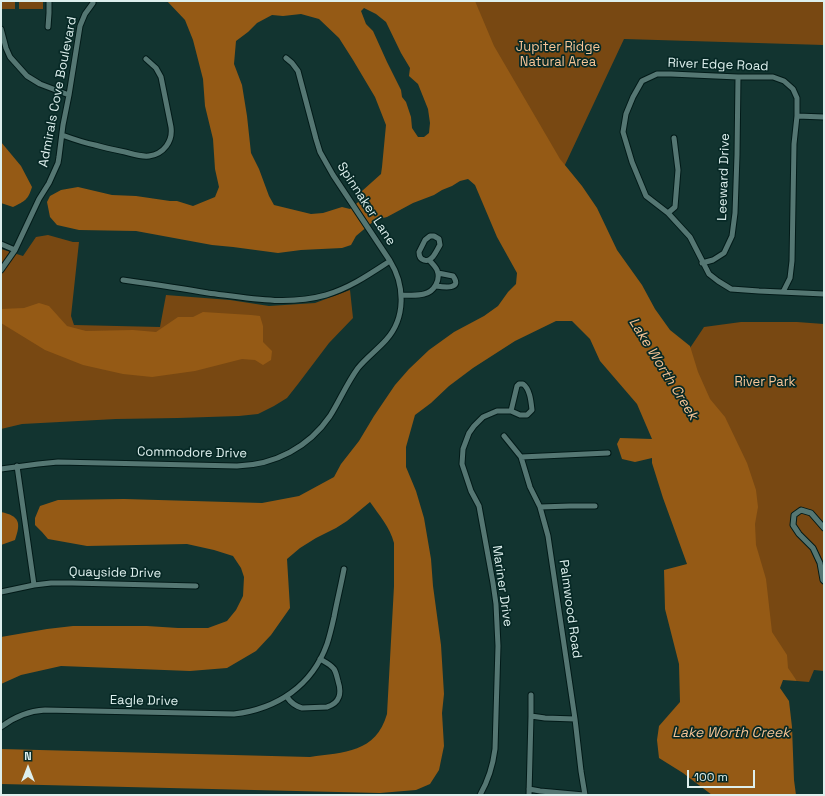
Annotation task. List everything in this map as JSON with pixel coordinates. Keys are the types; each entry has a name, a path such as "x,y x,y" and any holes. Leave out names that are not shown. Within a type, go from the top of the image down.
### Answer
{"street":[{"path":"48,27 49,1"},
{"name":"Admirals Cove Boulevard","path":"1,270 15,250 39,199 54,173 60,157 62,135 80,26 85,14 93,3"},
{"path":"1,29 10,57 26,76 40,84 69,95"},
{"name":"Spinnaker Lane","path":"123,280 235,297 292,300 314,298 342,289 368,276 390,261 332,175 320,152 298,71 286,58"},
{"path":"62,135 93,145 145,156 154,155 163,150 170,140 172,134 171,127 160,77 156,68 146,59"},
{"name":"River Edge Road","path":"783,292 790,278 792,261 794,193 793,162 797,116 796,98 793,88 784,81 773,77 657,74 642,81 626,114 623,132 632,162 646,196 668,213 690,237 702,263 709,274 731,289 758,291 824,294"},
{"name":"Leeward Drive","path":"702,263 714,260 724,253 732,236 735,213 738,77"},
{"path":"797,116 824,117"},
{"path":"668,213 675,207 678,176 674,138"},
{"path":"401,296 424,294 430,292 436,286 438,273 435,267 429,260 423,260 419,252 427,237 434,236 439,239 440,245 432,258 429,260"},
{"path":"1,244 15,250"},
{"name":"Commodore Drive","path":"1,469 38,464 78,462 238,466 254,465 289,454 304,444 326,421 359,368 393,330 400,313 401,296 399,280 390,261"},
{"path":"436,286 449,288 456,282 453,276 438,273"},
{"name":"Mariner Drive","path":"480,795 489,775 495,749 498,646 497,625 493,583 478,506 470,491 462,464 463,449 469,433 483,417 497,411 512,411 520,415 527,415 532,410 529,394 526,386 523,384 516,386 512,411"},
{"name":"Palmwood Road","path":"504,436 520,457 530,487 540,507 548,536 585,795"},
{"path":"520,457 608,453"},
{"path":"17,466 34,585"},
{"path":"540,507 594,506"},
{"path":"824,528 811,513 801,510 794,516 793,525 799,534 813,548 820,563 824,581"},
{"name":"Eagle Drive","path":"1,727 17,717 38,710 234,714 246,713 264,708 287,696 305,681 320,660 329,638 344,569"},
{"name":"Quayside Drive","path":"1,592 51,583 196,586"},
{"path":"287,696 293,704 302,708 327,707 336,702 340,693 340,686 336,673 330,665 320,660"},
{"path":"531,695 529,792 540,791 585,795"},
{"path":"531,716 575,719"}],"green space":[{"path":"1,1 15,1 15,9 1,9"},
{"path":"19,1 43,1 43,9 19,9"},
{"name":"Jupiter Ridge Natural Area","path":"472,1 824,1 824,45 624,39 563,169 480,25"},
{"path":"48,235 73,242 79,242 71,316 74,325 160,327 166,295 230,300 269,306 315,303 350,290 353,318 329,343 287,398 258,414 22,424 1,429 1,249 23,256 36,237"},
{"name":"River Park","path":"741,322 797,322 824,324 824,671 814,670 809,682 797,681 786,668 770,631 710,406 688,351 704,327"}],"water":[{"name":"Lake Worth Creek","path":"167,1 475,1 494,46 560,159 582,186 597,208 617,250 642,285 655,309 670,330 690,346 698,372 710,399 725,417 747,463 756,490 758,507 755,524 756,545 766,579 772,632 787,655 788,668 797,681 783,680 780,688 789,701 796,795 712,795 683,773 659,758 657,740 659,726 680,702 679,664 665,609 664,570 687,564 663,498 652,463 652,458 635,462 622,459 617,444 620,438 652,439 637,404 600,361 590,339 572,321 556,321 515,341 473,368 415,415 406,447 406,467 416,491 424,518 431,559 441,645 444,694 442,713 444,746 439,770 430,784 416,790 380,793 1,784 1,749 310,757 335,754 357,748 367,743 375,736 382,727 387,714 394,586 394,543 387,526 370,502 347,521 300,548 287,559 290,608 271,635 256,651 227,668 190,671 61,666 21,675 1,684 1,637 73,626 208,628 227,621 236,610 243,596 244,577 241,568 233,556 187,544 87,546 48,539 35,525 35,518 40,506 58,500 124,499 262,503 299,496 334,477 341,464 359,441 395,385 409,369 429,350 454,332 484,316 498,306 516,284 517,273 497,237 475,185 468,179 460,181 434,195 413,203 387,217 375,220 356,236 351,245 342,248 278,253 212,245 136,231 79,230 57,225 50,217 47,202 50,196 61,190 78,187 112,195 136,196 177,201 193,206 215,197 219,187 215,169 213,139 205,106 203,79 193,40 185,20","holes":["364,8 376,14 386,22 410,68 409,76 418,84 428,109 430,123 429,133 424,137 418,137 412,128 411,117 406,102 402,97 401,90 373,31 366,24 361,11","301,14 319,19 339,38 375,97 386,125 381,174 362,191 363,198 350,209 342,207 323,213 311,214 274,205 251,153 242,85 234,64 236,41 257,23 272,15 283,16"]},
{"path":"1,142 21,166 32,187 26,200 13,207 1,203"},
{"path":"39,303 49,306 67,326 86,331 133,330 156,332 178,317 193,317 203,312 260,316 263,326 263,342 272,351 271,360 263,365 255,360 242,359 195,371 152,377 123,374 83,365 45,350 1,323 1,309 24,308"},
{"path":"1,512 15,518 18,529 15,540 1,545"}]}
